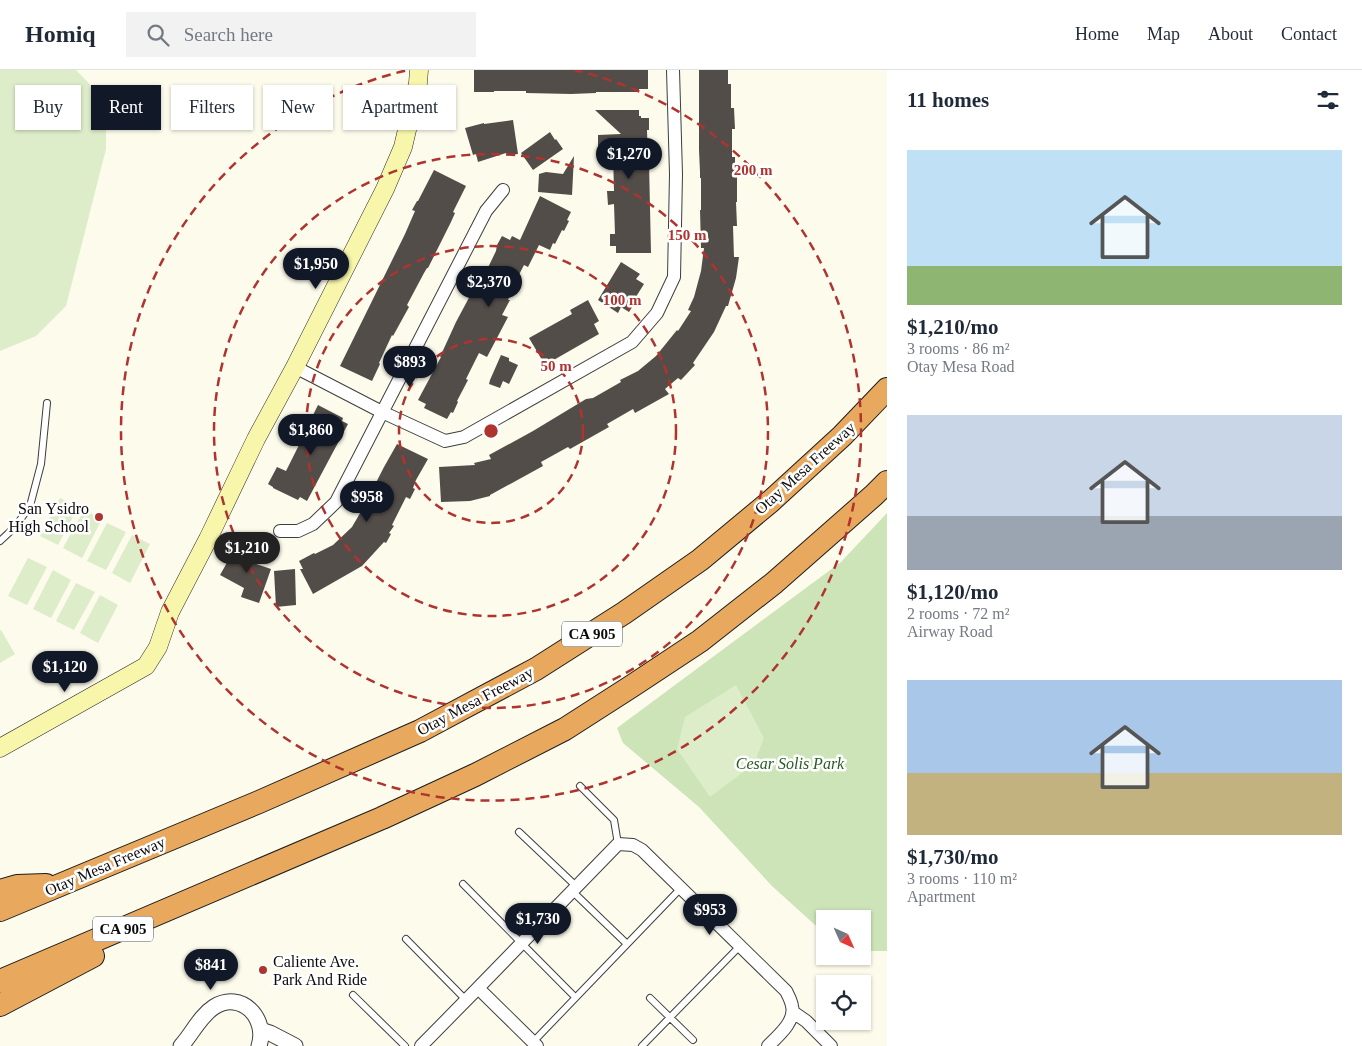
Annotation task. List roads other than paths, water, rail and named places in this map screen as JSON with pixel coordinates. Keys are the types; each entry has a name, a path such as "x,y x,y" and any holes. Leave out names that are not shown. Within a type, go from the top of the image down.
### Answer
{"highway":[{"name":"Otay Mesa Freeway","path":"0,910 259,802 420,731 536,670 624,613 700,560 770,501 842,436 887,389"},
{"name":"CA 905","path":"0,981 382,818 475,775 565,729 700,641 774,583 887,482"},
{"path":"0,1005 247,876"},
{"path":"0,892 17,886 62,884"}],"main road":[{"path":"0,748 146,666 158,647 170,612 208,539 256,439 295,367 385,189 403,147 418,83 419,70"}],"street":[{"path":"295,367 382,412 445,441 464,437 632,342 657,313 674,277 676,167 672,70"},
{"path":"280,531 298,531 313,524 336,502 486,211 503,190"},
{"path":"421,1046 618,844 632,845 642,850 786,991 792,1004 793,1012 790,1020 768,1046"},
{"path":"478,988 535,1044"},
{"path":"181,1046 211,1009 216,1005 230,1002 249,1007 256,1015 261,1030 259,1046"},
{"path":"793,1012 806,1021 831,1046"},
{"path":"261,1030 270,1032 295,1046"}],"lane":[{"path":"0,541 15,527 30,506 41,464 47,403"},
{"path":"580,786 614,820 618,844"},
{"path":"520,832 627,944"},
{"path":"462,884 575,998"},
{"path":"535,1044 575,998 680,888"},
{"path":"406,940 466,1000"},
{"path":"642,1046 740,946"},
{"path":"354,995 405,1046"},
{"path":"650,998 693,1040"}],"place":[{"name":"San Ysidro High School","path":"99,517"},
{"name":"Caliente Ave. Park And Ride","path":"263,970"}],"park label":[{"name":"Cesar Solis Park","path":"790,763"}]}
